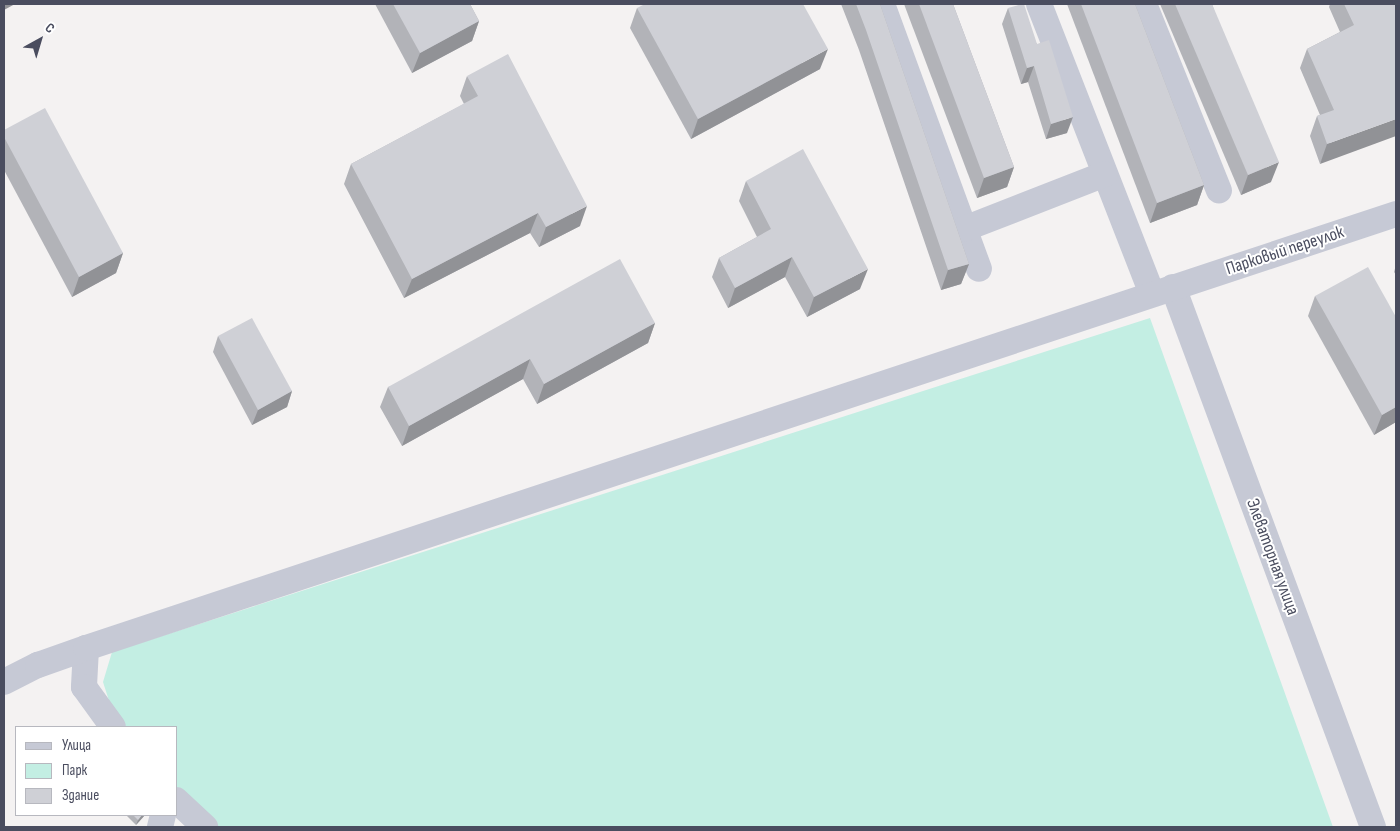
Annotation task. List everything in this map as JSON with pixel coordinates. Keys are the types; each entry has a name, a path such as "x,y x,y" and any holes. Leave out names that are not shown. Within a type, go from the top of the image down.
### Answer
{"street":[{"path":"882,4 979,269"},
{"name":"Элеваторная улица","path":"1039,4 1105,174 1162,291 1372,827"},
{"path":"1144,4 1220,191"},
{"path":"964,229 1105,174"},
{"name":"Парковый переулок","path":"4,682 38,665 86,648 1396,214"},
{"path":"86,648 84,687 112,726"},
{"path":"178,802 204,827"}],"green space":[{"path":"1150,318 1333,827 216,827 178,790 178,726 124,726 111,707 103,682 112,652"}],"building":[{"path":"393,4 470,4 479,21 420,53"},
{"path":"645,4 803,4 828,49 698,119 637,8"},
{"path":"856,4 880,4 969,264 948,270"},
{"path":"919,4 953,4 1014,167 984,178"},
{"path":"1024,4 1037,44 1049,40 1073,117 1051,124 1034,66 1027,68 1008,8"},
{"path":"1081,4 1135,4 1204,185 1157,203"},
{"path":"1175,4 1212,4 1279,162 1248,175"},
{"path":"1344,4 1396,4 1396,119 1327,144 1317,116 1334,110 1307,49 1354,25"},
{"path":"508,54 587,206 546,227 538,213 412,279 351,164 478,96 467,76"},
{"path":"45,108 123,253 79,277 4,137 4,130"},
{"path":"803,149 868,269 814,297 792,257 735,288 719,258 771,229 746,181"},
{"path":"620,259 655,323 544,384 530,359 409,426 388,387"},
{"path":"1368,267 1396,317 1396,407 1382,415 1315,296"},
{"path":"252,318 292,391 258,410 218,336"}]}
